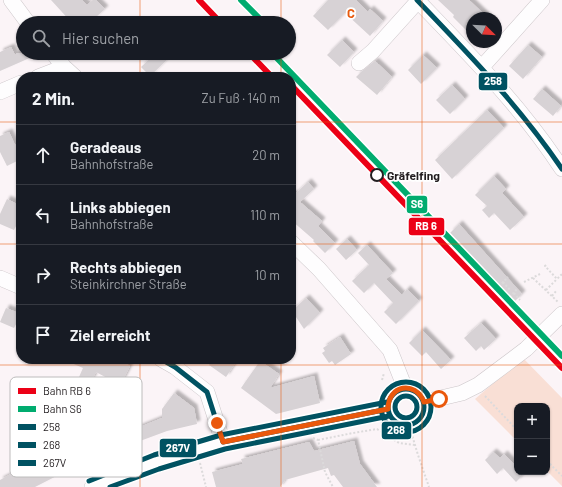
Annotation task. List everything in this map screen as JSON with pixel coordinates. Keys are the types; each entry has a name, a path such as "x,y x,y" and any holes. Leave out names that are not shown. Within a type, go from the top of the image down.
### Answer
{"street":[{"path":"11,0 23,16"},
{"path":"482,67 542,0"},
{"path":"359,63 373,51 418,1 482,67 519,111 551,152 562,169"},
{"path":"59,60 70,72"},
{"path":"0,92 16,85"},
{"path":"296,247 320,269 390,350 405,388"},
{"path":"0,278 16,285"},
{"path":"424,402 462,393 478,385 526,350 562,314"},
{"path":"169,364 207,392 223,442"},
{"path":"405,388 417,392 422,396 424,402 423,414 415,423 402,425 395,422 390,416 388,409 390,398 394,393 405,388"},
{"path":"142,467 223,442 388,409"},
{"path":"92,487 117,477"}],"path":[{"path":"546,265 545,266 557,279"},
{"path":"524,282 540,274"},
{"path":"546,290 562,274"},
{"path":"499,286 508,277"},
{"path":"533,278 560,304 562,303"},
{"path":"503,282 510,290"},
{"path":"510,297 518,289"},
{"path":"552,296 558,290"},
{"path":"514,293 520,300"},
{"path":"485,396 514,427"},
{"path":"409,425 429,487"},
{"path":"302,426 303,434 318,440 377,429 399,443 415,445"},
{"path":"318,440 325,472 333,487"},
{"path":"550,464 562,476"},
{"path":"203,475 206,487"}],"shaded area":[{"path":"523,358 562,398 562,486 550,474 550,403 514,403 514,438 475,399"}],"building":[{"path":"51,0 82,0 87,5 93,0 96,0 105,9 97,16 66,16"},
{"path":"328,0 356,0 368,12 370,9 383,21 370,36 345,13 328,30 313,16"},
{"path":"438,0 469,0 482,12 466,12 466,30 453,17 454,15"},
{"path":"342,40 354,52 340,67 327,55"},
{"path":"528,45 542,57 523,79 509,66"},
{"path":"11,47 15,55 16,54 16,60 25,60 0,71 0,52"},
{"path":"423,55 437,68 421,84 408,70"},
{"path":"148,60 167,60 154,72 146,72 141,67"},
{"path":"375,61 392,77 377,95 356,77"},
{"path":"452,85 465,99 450,114 436,100"},
{"path":"542,89 561,106 553,116 533,99"},
{"path":"487,110 504,128 452,179 435,160"},
{"path":"9,132 16,144 16,162 7,166 0,152 0,136"},
{"path":"494,176 506,189 502,193 524,217 510,230 494,213 489,218 482,210 487,206 475,195"},
{"path":"308,182 314,189 300,202 322,221 318,226 335,243 325,253 313,241 314,240 296,224 296,193"},
{"path":"7,199 16,204 16,226 14,230 0,224 0,214"},
{"path":"459,224 522,294 515,301 450,233"},
{"path":"347,239 357,250 346,260 336,249"},
{"path":"367,245 393,273 386,279 402,295 407,289 419,301 396,324 384,312 393,303 374,283 364,293 352,281 369,265 358,253"},
{"path":"306,298 320,313 304,329 296,317 296,307"},
{"path":"6,308 16,312 16,324 14,328 0,322"},
{"path":"481,323 496,339 484,350 481,346 476,351 464,338"},
{"path":"422,330 451,360 441,369 426,352 422,356 409,343"},
{"path":"340,337 351,354 335,365 332,361 329,363 322,353 325,351 323,348"},
{"path":"74,364 127,364 130,366 124,377 105,377 96,372 93,377 79,377 83,368"},
{"path":"210,364 235,364 226,377 209,365"},
{"path":"258,364 264,364 279,374 270,388 314,376 320,403 276,414 241,388"},
{"path":"174,393 194,408 197,424 167,431 142,440 142,426 162,418 162,409"},
{"path":"354,441 360,464 377,487 343,487 334,475 331,476 328,468 285,480 280,487 216,487 212,472 243,464 241,459 309,442 314,451"},
{"path":"493,452 500,458 504,454 514,464 514,475 523,475 516,482 503,468 497,474 485,460"},
{"path":"10,475 10,477 54,477 35,487 0,487 0,480"}],"transit line":[{"path":"199,0 214,16"},
{"name":"258","path":"417,0 475,61 529,124 562,169"},
{"path":"256,60 267,72"},
{"path":"296,90 562,368"},
{"name":"258","path":"170,364 207,392 223,442"},
{"name":"268","path":"411,382 416,383 424,389 430,397 431,407 430,417 424,425 416,431 401,432 396,431 388,425 382,417 381,402 382,397 388,389 396,383 411,382"},
{"name":"258","path":"410,389 419,394 423,400 424,407 423,414 419,420 410,425 402,425 393,420 389,414 388,403 393,394 399,390 410,389"},
{"name":"267V","path":"402,396 410,396 417,403 417,407 417,411 410,418 402,418 395,411 395,403 402,396"},
{"name":"267V","path":"142,460 221,435 387,402"},
{"name":"258","path":"223,442 388,409"},
{"name":"268","path":"142,475 225,449 389,416"},
{"name":"267V","path":"89,481 99,477"},
{"name":"268","path":"110,487 137,477"}],"rail line":[{"name":"S6","path":"241,0 257,16"},
{"name":"S6","path":"279,60 290,72"},
{"name":"S6","path":"296,78 562,356"}],"place":[{"name":"Gräfelfing","path":"377,175"}],"route":[{"path":"217,423 223,442 388,409 388,403 394,393 405,388 417,392 422,396 424,402 439,399"}]}
